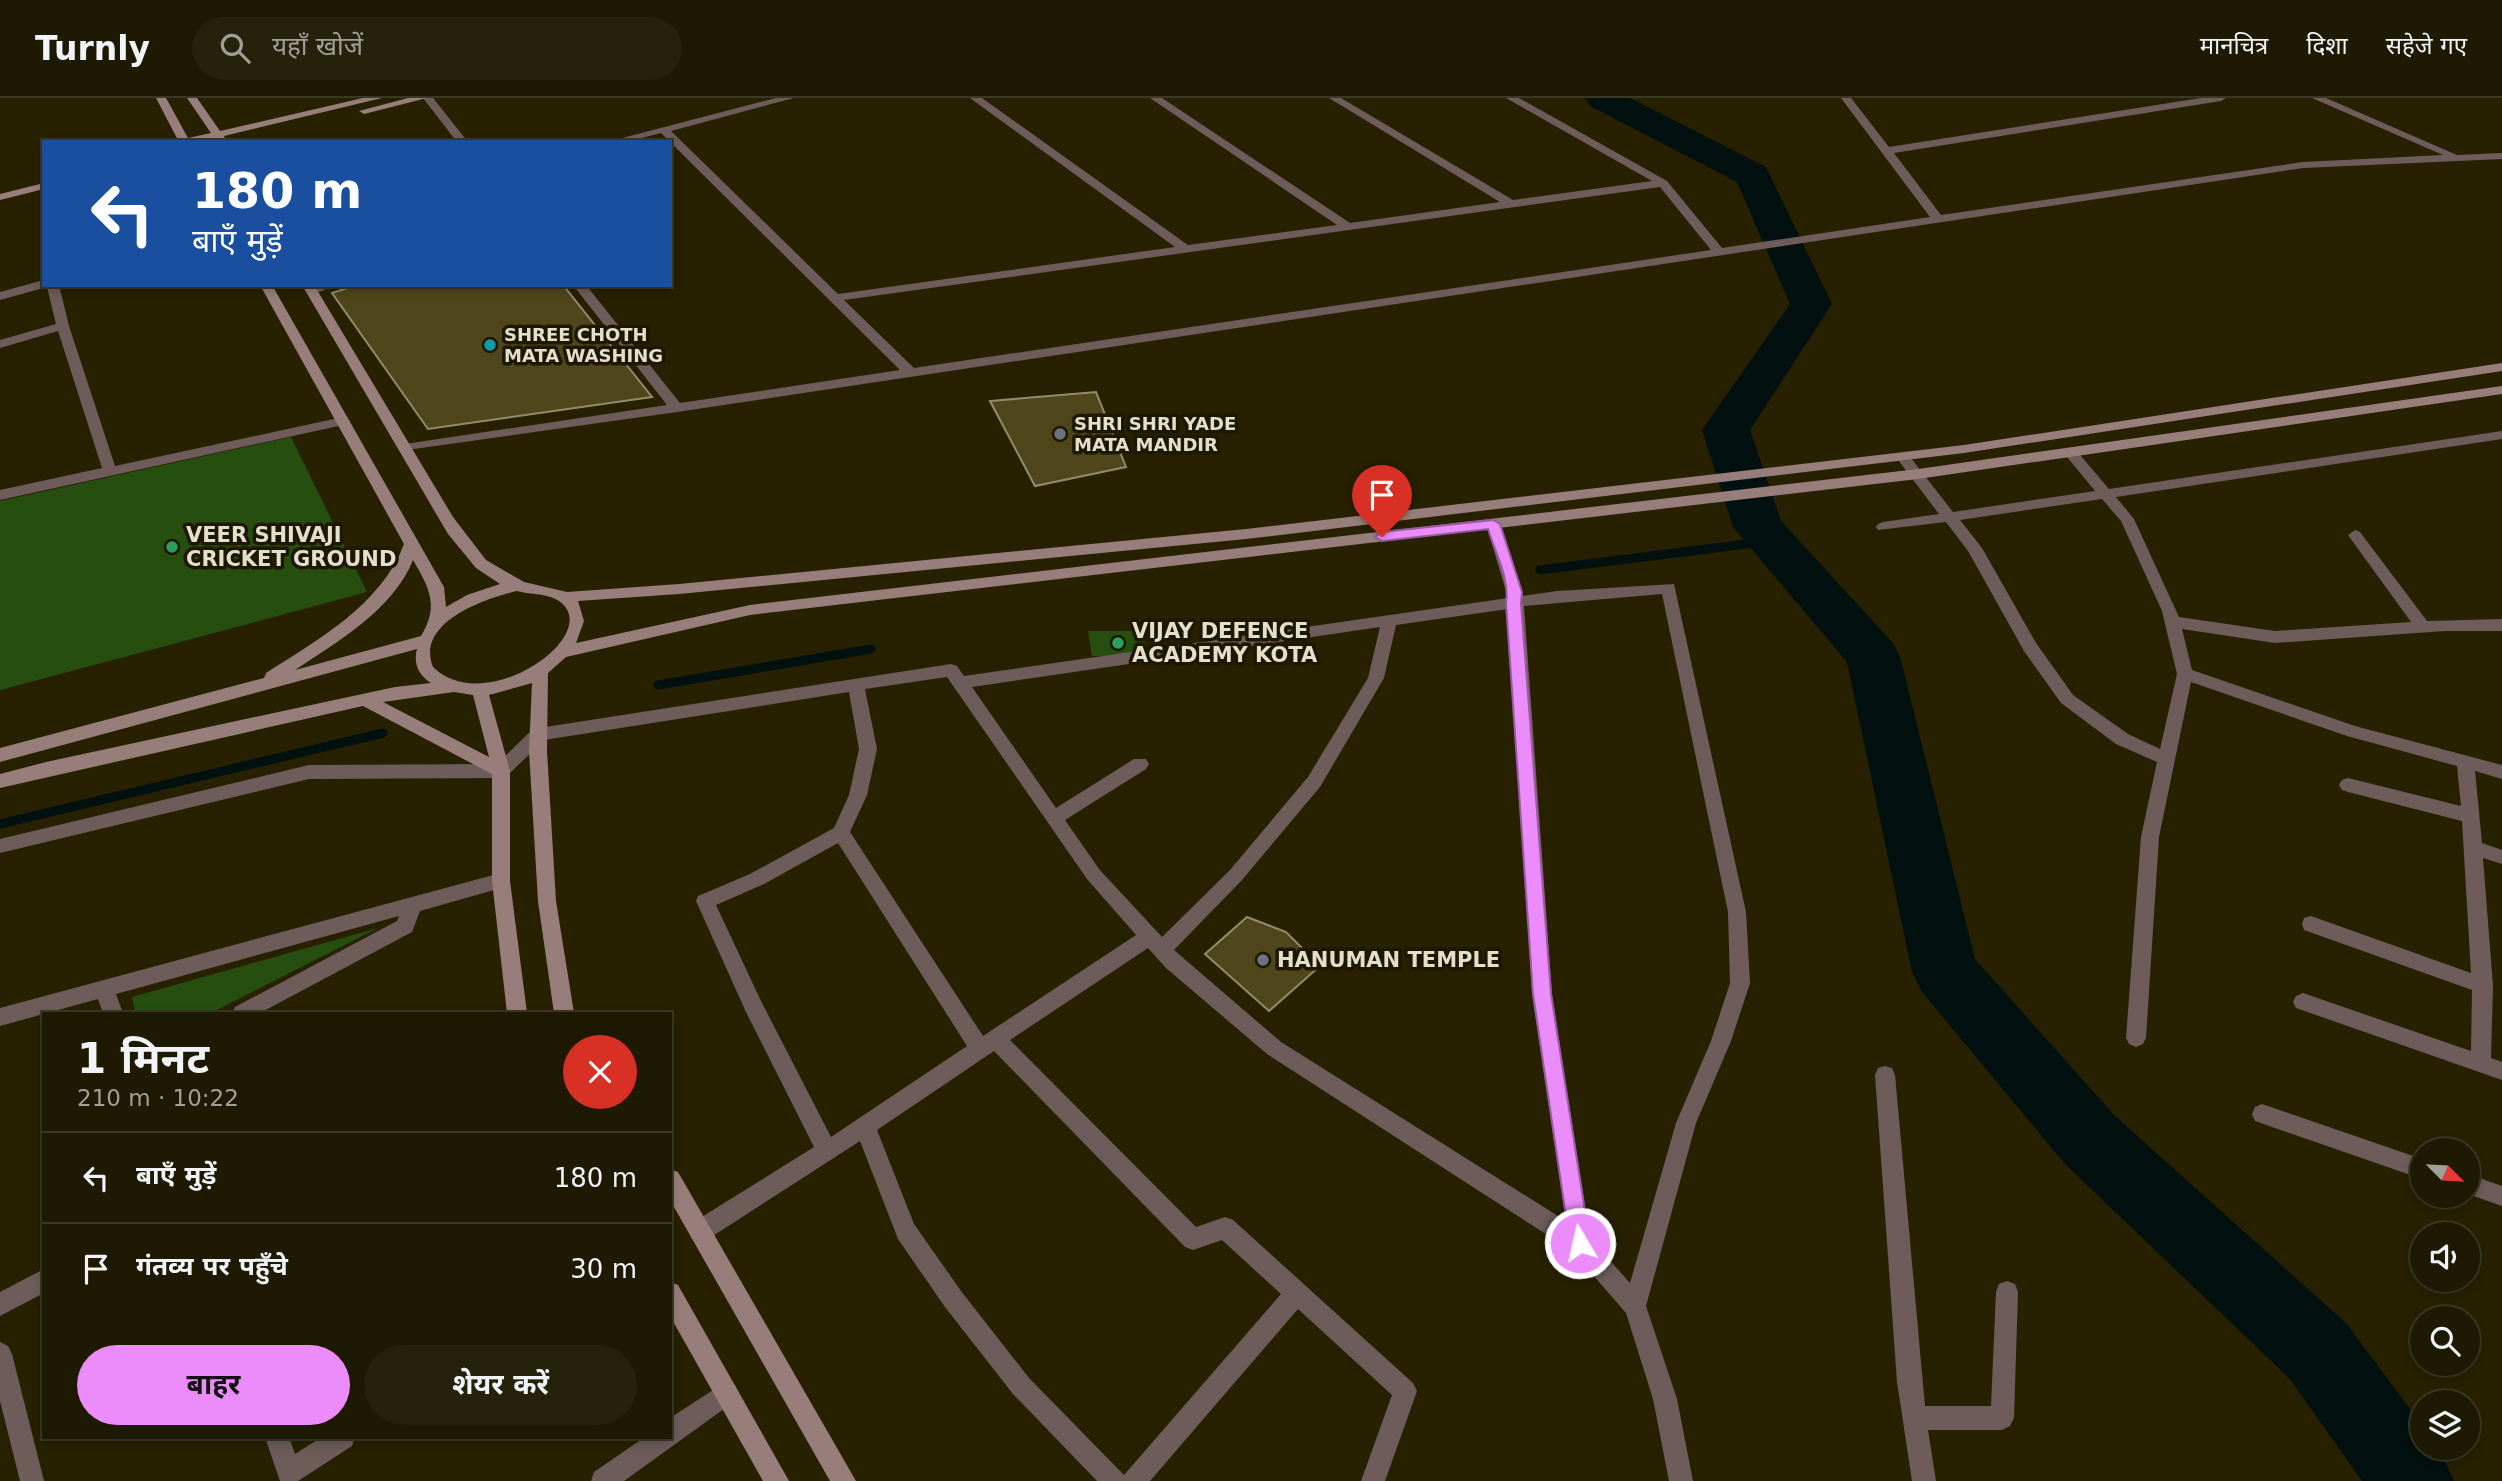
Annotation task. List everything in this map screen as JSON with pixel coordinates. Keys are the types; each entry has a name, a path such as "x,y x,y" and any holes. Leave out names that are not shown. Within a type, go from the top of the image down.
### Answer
{"street":[{"path":"161,98 185,140"},
{"path":"192,98 220,138 377,98"},
{"path":"242,140 422,98"},
{"path":"428,98 461,140"},
{"path":"620,140 789,98"},
{"path":"975,98 1185,249"},
{"path":"1155,98 1348,227"},
{"path":"1334,98 1511,204"},
{"path":"1511,98 1663,183 1726,252"},
{"path":"1846,98 1938,219"},
{"path":"2131,98 2155,108"},
{"path":"1887,151 2221,98"},
{"path":"2316,98 2459,158"},
{"path":"663,129 911,373"},
{"path":"405,448 2303,165 2502,156"},
{"path":"0,186 42,175"},
{"path":"835,298 1663,183"},
{"path":"0,197 42,186"},
{"path":"0,296 42,285"},
{"path":"53,287 63,326 110,471"},
{"path":"267,287 436,587 439,621"},
{"path":"581,287 677,408"},
{"path":"310,288 450,524 481,565 519,586"},
{"path":"0,344 63,326"},
{"path":"452,687 431,677 422,660 425,641 439,621 461,604 489,591 519,586 545,588 565,597 692,588 1245,534 1977,447 2502,367"},
{"path":"563,652 750,610 1918,474 2502,390"},
{"path":"1,489 110,471 343,421"},
{"path":"1883,527 2104,492 2502,435"},
{"path":"2070,452 2127,519 2173,622 2185,674 2150,837 2136,1038"},
{"path":"1902,456 1974,548 2030,647 2067,699 2122,739 2165,758"},
{"path":"1493,524 1515,592 1542,994 1580,1243"},
{"path":"2355,535 2423,627"},
{"path":"260,685 373,603 397,578 410,556 412,544"},
{"path":"960,683 1557,596 1669,588 1737,912 1740,983 1721,1041 1686,1123 1635,1306"},
{"path":"0,781 395,693 452,687 480,690 512,684 540,671 563,652 575,632 576,613 565,597"},
{"path":"700,1231 988,1044 1156,942 1236,875 1314,782 1376,678 1389,621"},
{"path":"2173,622 2275,637 2423,627 2502,625"},
{"path":"0,755 425,641"},
{"path":"0,846 309,772 501,771 539,734 951,670 1093,874 1156,942 1274,1048 1580,1243 1635,1306 1665,1399 1681,1481"},
{"path":"540,671 539,734 547,901 564,1012"},
{"path":"2185,674 2353,732 2502,772"},
{"path":"827,1151 753,1006 705,901 757,879 841,833 858,795 868,749 856,685"},
{"path":"480,690 501,771 501,881 512,1011"},
{"path":"366,700 501,771"},
{"path":"2465,762 2475,848 2483,986 2481,1063"},
{"path":"1054,818 1140,764"},
{"path":"2348,785 2471,816"},
{"path":"841,833 988,1044 1194,1239 1225,1228 1405,1391 1373,1481"},
{"path":"2475,848 2502,857"},
{"path":"0,1017 501,881"},
{"path":"244,1012 405,926 412,906"},
{"path":"2311,924 2483,986"},
{"path":"105,989 113,1012"},
{"path":"2303,1002 2502,1071"},
{"path":"1885,1075 1909,1382 1924,1481"},
{"path":"2262,1114 2410,1165"},
{"path":"865,1126 906,1231 953,1299 1021,1386 1114,1481"},
{"path":"672,1182 845,1481"},
{"path":"2480,1188 2502,1196"},
{"path":"0,1305 42,1281"},
{"path":"1914,1418 2002,1418 2007,1292"},
{"path":"1135,1481 1297,1293"},
{"path":"672,1297 777,1481"},
{"path":"0,1354 32,1481"},
{"path":"672,1432 727,1393"},
{"path":"278,1439 289,1472 339,1439"},
{"path":"603,1481 662,1439"}],"green space":[{"name":"VEER SHIVAJI CRICKET GROUND","path":"291,437 367,592 0,690 0,501"},
{"name":"VIJAY DEFENCE ACADEMY KOTA","path":"1088,631 1142,631 1149,656 1092,656"},
{"path":"378,928 213,1012 135,1012 132,997"}],"building":[{"name":"SHREE CHOTH MATA WASHING","path":"351,287 565,287 652,397 428,429 332,293"},
{"name":"SHRI SHRI YADE MATA MANDIR","path":"1096,392 1126,467 1035,486 990,401"},
{"name":"HANUMAN TEMPLE","path":"1247,917 1286,932 1320,966 1269,1011 1205,954"}],"waterway":[{"path":"1603,98 1753,175 1811,304 1726,430 1758,527 1873,656 1945,972 2090,1140 2318,1351 2412,1481"},
{"path":"1540,570 1770,541"},
{"path":"658,685 871,649"},
{"path":"0,824 383,733"}],"place":[{"name":"SHREE CHOTH MATA WASHING","path":"490,345"},
{"name":"SHRI SHRI YADE MATA MANDIR","path":"1060,434"},
{"name":"VEER SHIVAJI CRICKET GROUND","path":"172,547"},
{"name":"VIJAY DEFENCE ACADEMY KOTA","path":"1118,643"},
{"name":"HANUMAN TEMPLE","path":"1263,960"}],"route":[{"path":"1382,537 1493,524 1511,576 1515,592 1542,994 1580,1243"}]}
